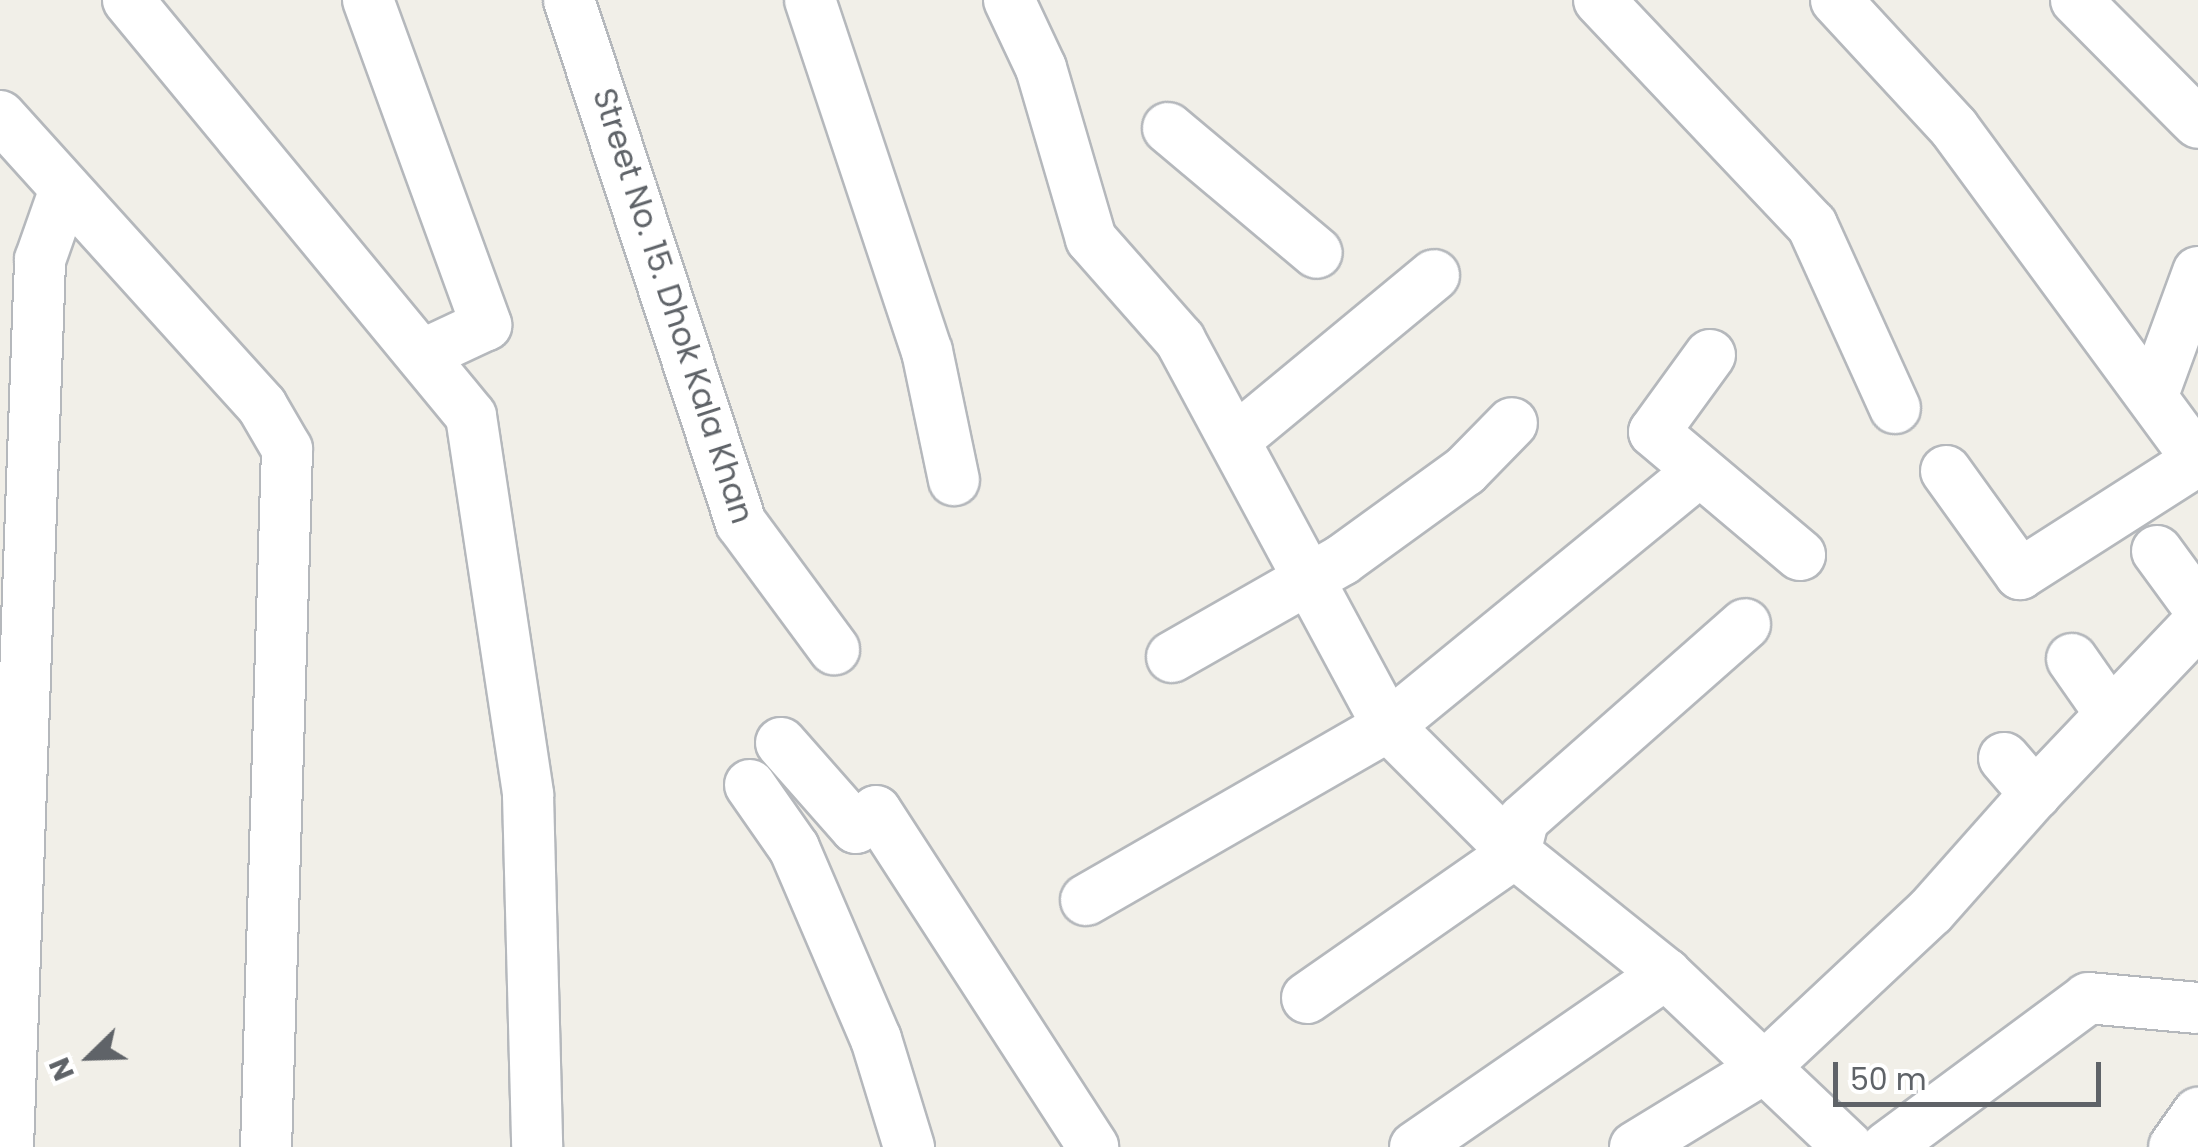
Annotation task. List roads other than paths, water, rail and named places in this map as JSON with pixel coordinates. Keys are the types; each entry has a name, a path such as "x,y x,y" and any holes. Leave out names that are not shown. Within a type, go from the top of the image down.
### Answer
{"street":[{"path":"128,0 471,416 528,795 538,1147"},
{"path":"368,0 486,325 422,354"},
{"name":"Street No. 15. Dhok Kala Khan","path":"569,0 741,523 834,649"},
{"path":"810,0 927,351 954,480"},
{"path":"1009,0 1041,68 1091,239 1180,340 1388,726 1516,853 1666,974 1761,1070 1848,1147"},
{"path":"1598,0 1812,225 1895,408"},
{"path":"2076,0 2191,100"},
{"path":"1856,6 1954,128 2154,395 2198,460 2020,574 1946,472"},
{"path":"0,116 262,406 287,449 266,1147"},
{"path":"1168,128 1316,252"},
{"path":"8,1147 40,260 66,189"},
{"path":"2154,395 2198,272"},
{"path":"1236,439 1434,275"},
{"path":"1710,356 1654,432 1696,474 1800,554"},
{"path":"1172,657 1312,580 1435,494 1512,423"},
{"path":"1086,900 1388,726 1696,474"},
{"path":"2157,550 2198,608"},
{"path":"1636,1147 1761,1070 1932,911 2019,776 2109,712 2198,623"},
{"path":"1307,998 1516,853 1523,820 1745,624"},
{"path":"2072,660 2109,712"},
{"path":"780,744 856,828 876,812 1093,1147"},
{"path":"750,786 794,848 876,1039 909,1147"},
{"path":"1415,1147 1666,974"},
{"path":"1887,1147 2088,998 2198,1008"},
{"path":"2174,1147 2198,1114"}]}
